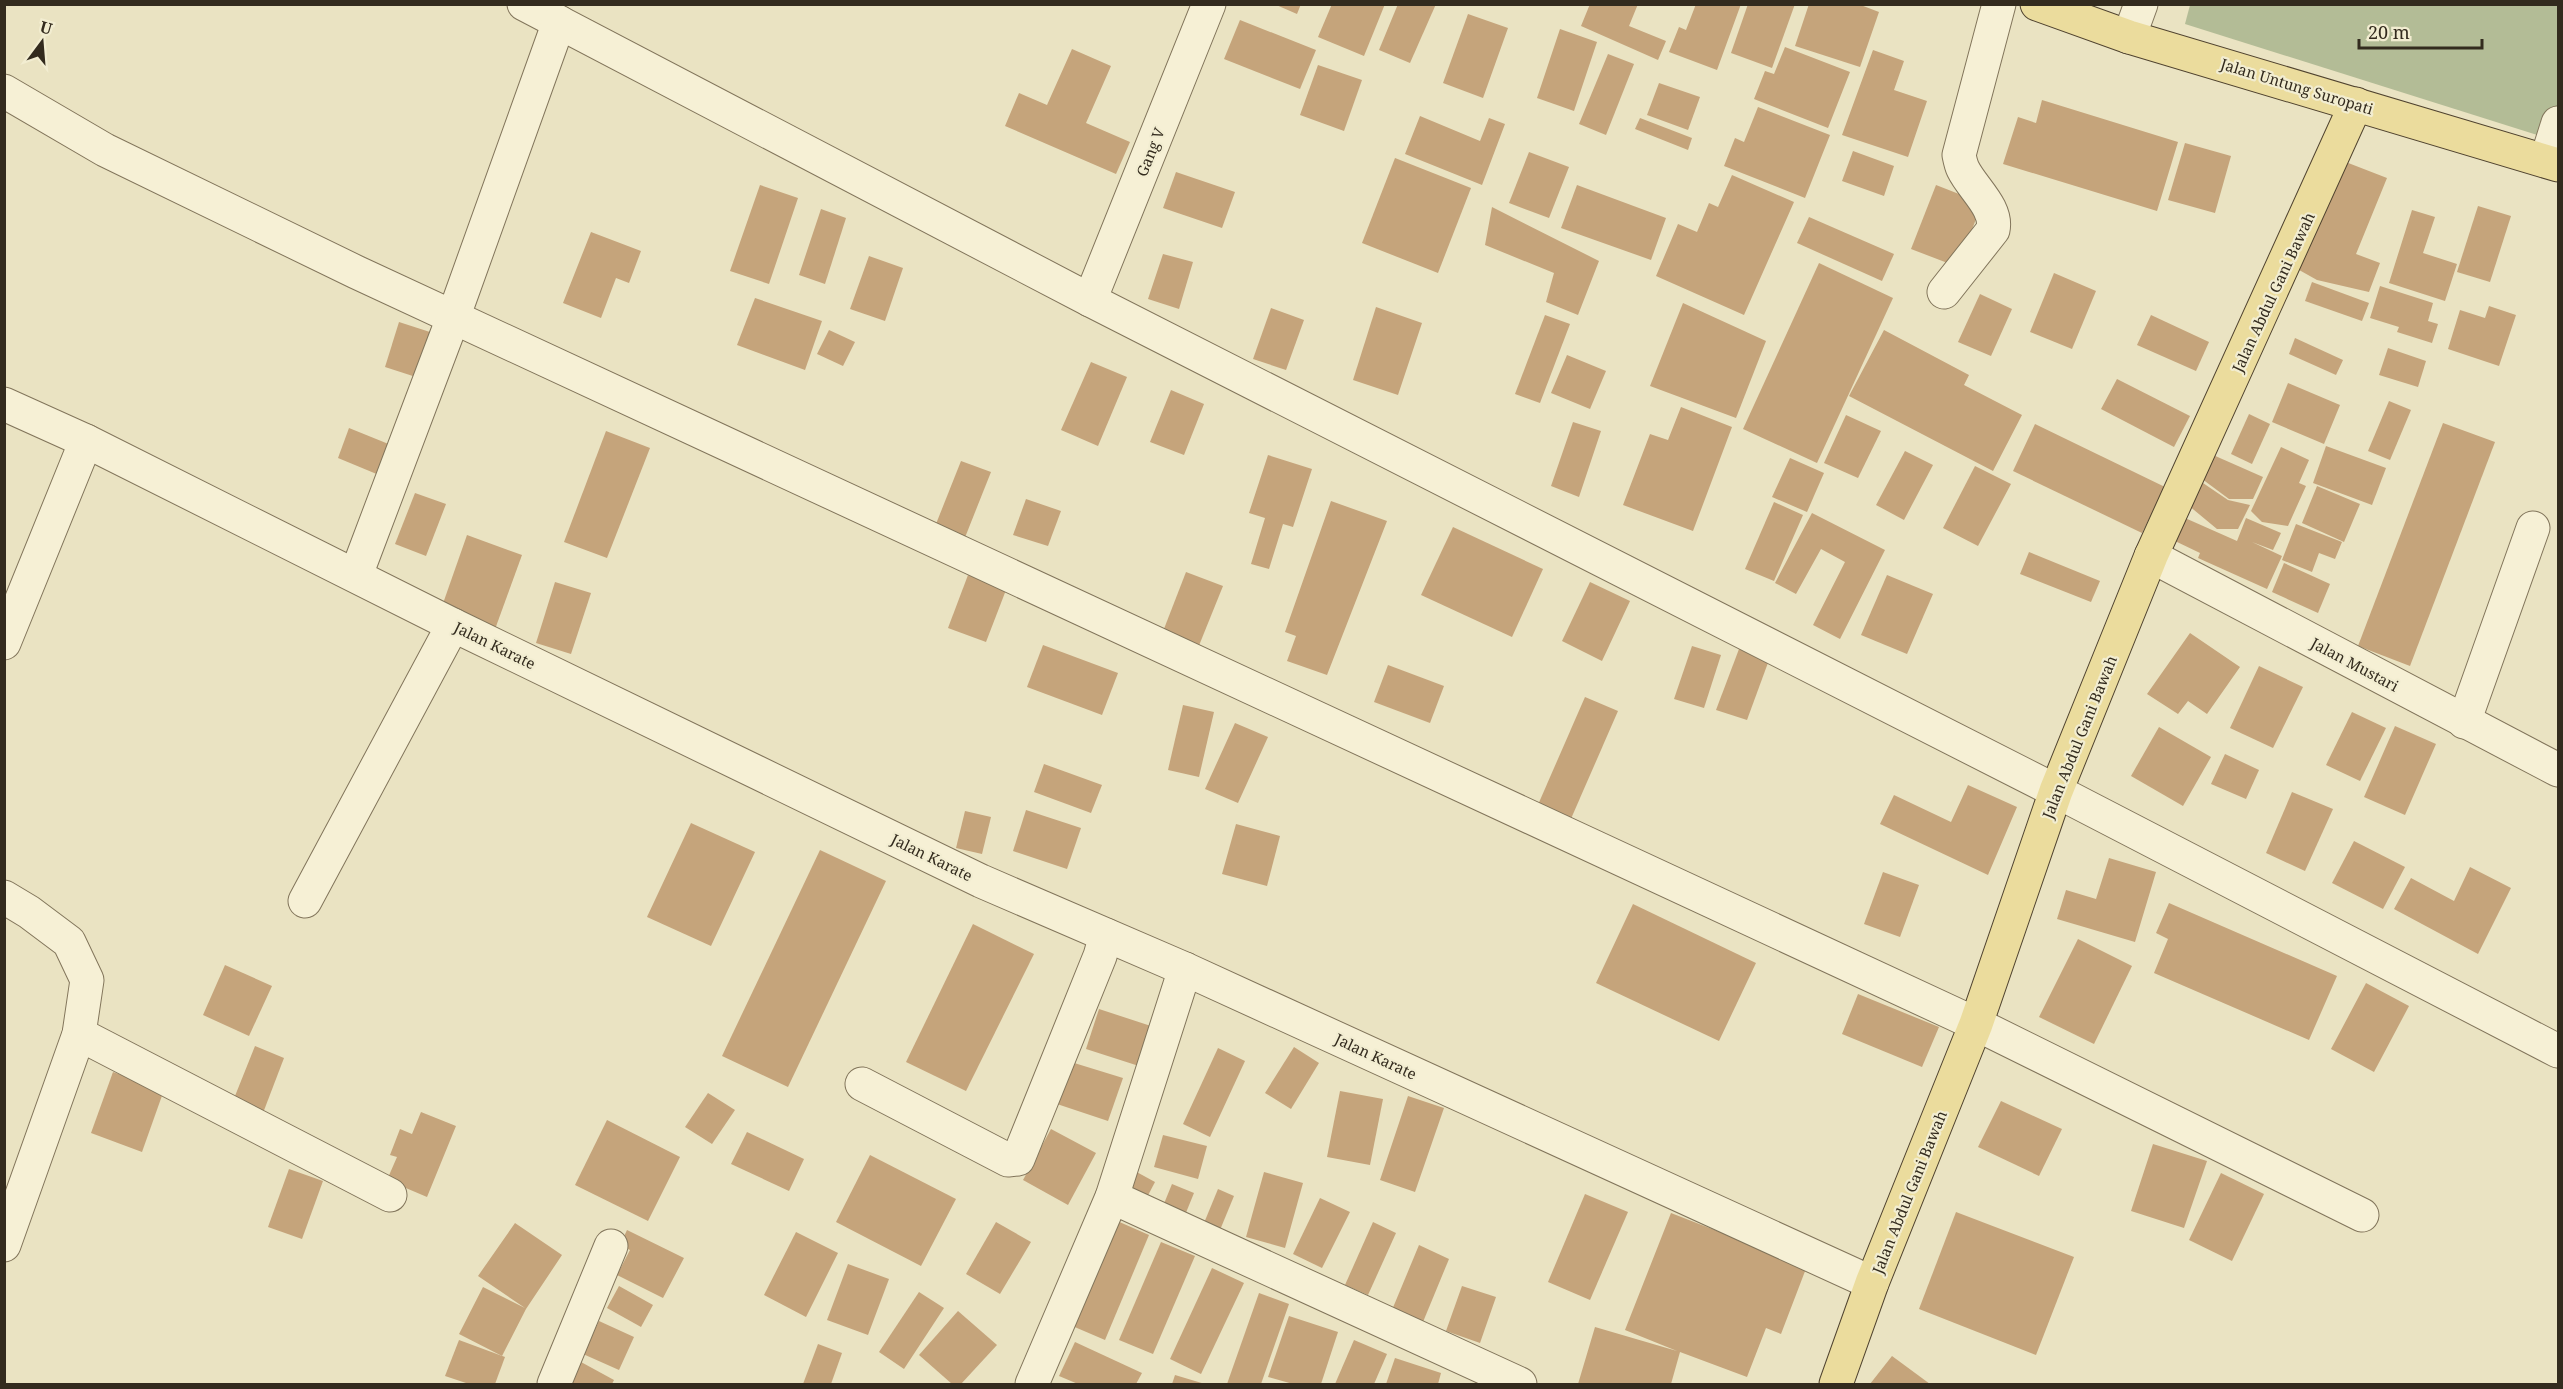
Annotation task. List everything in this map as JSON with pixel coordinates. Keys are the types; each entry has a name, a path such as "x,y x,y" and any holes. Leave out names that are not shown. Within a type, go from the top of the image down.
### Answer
{"main road":[{"name":"Jalan Untung Suropati","path":"2037,4 2129,37 2552,163"},
{"name":"Jalan Abdul Gani Bawah","path":"1836,1384 1872,1283 1976,1024 2056,791 2151,556 2316,197 2356,104"}],"street":[{"path":"524,4 1090,300 2056,791 2559,1050"},
{"name":"Gang V","path":"1090,300 1209,4"},
{"path":"1944,292 1993,230 1995,222 1975,185 1964,172 1959,155 2000,4"},
{"path":"2129,37 2141,4"},
{"path":"356,575 453,318 559,22"},
{"path":"4,91 105,150 453,318 1976,1024 2362,1215"},
{"path":"2552,163 2559,123"},
{"name":"Jalan Karate","path":"4,404 86,441 453,625 981,881 1185,969 1872,1283"},
{"path":"4,643 86,441"},
{"path":"2464,722 2533,528"},
{"name":"Jalan Mustari","path":"2151,556 2559,771"},
{"path":"305,901 453,625"},
{"path":"4,897 29,912 69,942 87,980 79,1034 4,1245"},
{"path":"862,1084 1008,1160 1018,1159 1106,935"},
{"path":"1032,1384 1112,1197 1185,969"},
{"path":"79,1034 390,1195"},
{"path":"1112,1197 1520,1384"},
{"path":"554,1384 611,1246"}],"green space":[{"path":"2190,5 2558,5 2558,104 2550,139 2185,24"}],"building":[{"path":"1274,4 1301,4 1297,14"},
{"path":"1332,4 1385,4 1364,56 1318,37"},
{"path":"1398,4 1436,4 1410,63 1379,50"},
{"path":"1590,4 1638,4 1629,26 1666,41 1658,60 1581,26"},
{"path":"1696,4 1741,4 1717,70 1669,52 1679,27 1686,30"},
{"path":"1748,4 1795,4 1772,68 1731,53"},
{"path":"1809,4 1858,4 1879,12 1860,67 1795,46"},
{"path":"1468,14 1508,28 1483,98 1443,83"},
{"path":"1240,20 1316,50 1300,89 1224,59"},
{"path":"1560,29 1597,42 1574,111 1537,98"},
{"path":"1785,47 1850,72 1828,128 1754,99 1765,71 1774,74"},
{"path":"1072,49 1111,66 1086,123 1130,142 1116,174 1005,126 1019,93 1047,105"},
{"path":"1873,50 1904,61 1894,90 1927,101 1908,157 1842,135"},
{"path":"1608,54 1634,64 1606,135 1579,124"},
{"path":"1318,65 1362,80 1344,131 1300,115"},
{"path":"1659,83 1700,97 1688,130 1647,115"},
{"path":"2042,100 2178,142 2157,211 2003,164 2018,117 2036,123"},
{"path":"1758,107 1830,135 1805,198 1724,166 1735,138 1744,142"},
{"path":"1420,116 1480,141 1489,118 1505,124 1482,185 1405,154"},
{"path":"1640,118 1692,138 1688,150 1635,129"},
{"path":"2185,143 2231,156 2215,213 2168,200"},
{"path":"1853,151 1894,166 1884,196 1842,181"},
{"path":"1529,152 1569,167 1549,218 1509,203"},
{"path":"1395,158 1471,188 1438,273 1362,243"},
{"path":"2338,159 2387,178 2356,254 2380,263 2369,292 2317,280 2292,266"},
{"path":"1176,172 1235,192 1222,228 1163,208"},
{"path":"1732,175 1794,202 1744,315 1656,276 1678,224 1697,232 1709,203 1718,207"},
{"path":"760,185 798,198 769,284 730,271"},
{"path":"1577,185 1666,218 1651,260 1561,228"},
{"path":"1936,185 1982,203 1958,267 1911,249"},
{"path":"2478,206 2511,216 2490,282 2457,272"},
{"path":"1492,207 1599,261 1578,315 1546,302 1554,273 1485,245"},
{"path":"821,209 846,218 825,284 799,275"},
{"path":"2412,210 2435,217 2423,253 2457,264 2445,301 2389,283"},
{"path":"1809,217 1894,254 1882,281 1797,243"},
{"path":"591,232 641,251 629,283 616,278 601,318 563,303"},
{"path":"1163,254 1193,262 1179,309 1148,299"},
{"path":"869,256 903,268 885,321 850,309"},
{"path":"1819,263 1893,298 1817,463 1743,429"},
{"path":"2054,273 2096,291 2072,349 2030,332"},
{"path":"2312,282 2369,303 2362,321 2305,301"},
{"path":"2380,286 2433,303 2428,321 2438,324 2432,343 2397,332 2399,327 2370,318"},
{"path":"1980,294 2012,309 1991,356 1958,342"},
{"path":"755,298 822,321 805,370 737,345"},
{"path":"1683,303 1766,341 1736,418 1650,386"},
{"path":"2489,306 2516,315 2499,366 2448,349 2460,310 2485,318"},
{"path":"1376,307 1422,323 1398,395 1353,380"},
{"path":"1271,308 1304,320 1286,370 1253,359"},
{"path":"1545,315 1570,324 1540,403 1515,394"},
{"path":"2151,315 2209,342 2196,371 2137,345"},
{"path":"399,322 433,333 419,378 385,367"},
{"path":"829,330 855,342 843,366 817,354"},
{"path":"1884,330 1969,375 1964,385 2022,415 1993,471 1849,396"},
{"path":"2295,338 2343,360 2336,375 2289,354"},
{"path":"2388,348 2426,361 2418,387 2379,375"},
{"path":"1567,355 1606,371 1590,409 1551,393"},
{"path":"1091,362 1127,377 1098,446 1061,430"},
{"path":"2117,379 2190,416 2174,447 2101,409"},
{"path":"2288,383 2340,405 2324,444 2272,422"},
{"path":"1171,390 1204,404 1184,455 1150,442"},
{"path":"2389,401 2411,410 2390,460 2368,451"},
{"path":"1681,407 1732,427 1693,531 1623,505 1650,434 1668,440"},
{"path":"2249,414 2270,424 2252,464 2231,454"},
{"path":"1846,415 1881,431 1858,478 1824,463"},
{"path":"1573,422 1601,431 1579,497 1551,486"},
{"path":"2443,423 2495,442 2410,666 2358,646"},
{"path":"2035,424 2165,487 2142,533 2013,471"},
{"path":"349,428 391,445 379,475 338,458"},
{"path":"606,431 650,448 607,558 564,542"},
{"path":"2326,446 2386,468 2372,505 2313,483"},
{"path":"2281,447 2309,460 2299,483 2306,486 2288,526 2262,522 2251,511"},
{"path":"1905,451 1933,465 1904,520 1876,505"},
{"path":"2204,451 2263,477 2253,499 2229,499 2194,473"},
{"path":"1268,455 1312,469 1293,527 1283,524 1269,569 1251,564 1265,518 1249,513"},
{"path":"1790,458 1824,473 1807,512 1772,497"},
{"path":"961,461 991,472 962,545 932,534"},
{"path":"1975,466 2011,484 1978,546 1943,528"},
{"path":"2200,481 2228,500 2250,505 2238,529 2217,529 2188,505"},
{"path":"2317,486 2360,504 2344,542 2302,523"},
{"path":"415,493 446,504 426,556 395,544"},
{"path":"1026,499 1061,511 1048,546 1013,535"},
{"path":"1331,501 1387,521 1327,675 1287,661 1296,636 1285,632"},
{"path":"1774,502 1803,515 1774,581 1745,569"},
{"path":"1812,513 1885,550 1840,639 1813,625 1845,562 1821,549 1796,594 1775,583"},
{"path":"2185,518 2237,541 2246,518 2281,533 2273,550 2252,542 2282,556 2267,589 2198,558 2200,553 2175,541"},
{"path":"2296,524 2342,542 2335,559 2319,553 2312,572 2282,560"},
{"path":"1453,527 1543,569 1512,637 1421,595"},
{"path":"467,535 522,555 494,632 440,612"},
{"path":"2029,552 2100,581 2091,602 2020,574"},
{"path":"2284,563 2330,584 2318,613 2272,592"},
{"path":"1186,572 1223,586 1198,648 1162,634"},
{"path":"968,575 1006,590 986,642 948,628"},
{"path":"1887,575 1933,594 1907,654 1861,635"},
{"path":"555,582 591,593 571,654 536,643"},
{"path":"1590,582 1630,601 1602,661 1562,641"},
{"path":"2190,633 2240,667 2207,714 2188,701 2178,714 2147,694"},
{"path":"1043,645 1118,673 1102,715 1027,687"},
{"path":"1692,646 1721,655 1704,708 1674,699"},
{"path":"1739,649 1769,660 1747,720 1716,710"},
{"path":"1388,665 1444,686 1430,723 1374,702"},
{"path":"2259,666 2303,687 2273,748 2230,728"},
{"path":"1585,697 1618,711 1570,821 1537,807"},
{"path":"1183,705 1214,712 1199,777 1168,770"},
{"path":"2352,712 2386,728 2360,781 2326,765"},
{"path":"1235,723 1268,737 1238,803 1205,789"},
{"path":"2395,726 2436,744 2405,815 2364,797"},
{"path":"2159,727 2211,757 2183,806 2131,776"},
{"path":"2225,754 2259,770 2246,799 2211,784"},
{"path":"1044,764 1102,785 1091,813 1034,792"},
{"path":"1968,785 2017,807 1988,875 1880,824 1894,795 1951,822"},
{"path":"2292,792 2333,809 2305,871 2266,853"},
{"path":"1026,810 1081,828 1067,869 1013,851"},
{"path":"965,811 991,817 982,854 956,848"},
{"path":"691,823 755,852 711,946 647,917"},
{"path":"1236,824 1280,836 1267,886 1222,874"},
{"path":"2354,841 2405,867 2383,909 2332,883"},
{"path":"820,850 886,881 788,1087 722,1056"},
{"path":"2109,858 2156,872 2135,942 2057,919 2066,890 2096,899"},
{"path":"2470,867 2511,888 2478,954 2394,909 2411,878 2454,901"},
{"path":"1883,872 1919,885 1900,937 1864,924"},
{"path":"2169,903 2337,976 2309,1040 2154,973 2168,939 2156,933"},
{"path":"1633,904 1756,963 1719,1041 1596,983"},
{"path":"973,924 1034,954 966,1091 906,1062"},
{"path":"2078,939 2132,966 2094,1044 2039,1017"},
{"path":"225,965 272,986 249,1036 203,1015"},
{"path":"2366,983 2409,1006 2374,1072 2331,1049"},
{"path":"1858,994 1939,1027 1922,1067 1842,1034"},
{"path":"1099,1009 1154,1027 1142,1067 1086,1049"},
{"path":"255,1046 284,1058 263,1113 233,1101"},
{"path":"1294,1047 1319,1063 1291,1109 1265,1093"},
{"path":"1218,1048 1245,1061 1210,1137 1183,1124"},
{"path":"1071,1062 1123,1078 1108,1121 1057,1104"},
{"path":"113,1072 164,1090 142,1152 91,1133"},
{"path":"1340,1091 1383,1099 1370,1165 1327,1157"},
{"path":"708,1093 735,1110 712,1144 685,1127"},
{"path":"1408,1096 1444,1108 1415,1192 1380,1180"},
{"path":"2001,1101 2062,1129 2039,1176 1978,1147"},
{"path":"421,1112 456,1126 427,1197 387,1180 397,1157 390,1155 400,1129 412,1134"},
{"path":"607,1120 680,1157 648,1221 575,1185"},
{"path":"1051,1129 1096,1153 1068,1205 1023,1180"},
{"path":"747,1132 804,1159 789,1191 731,1164"},
{"path":"1163,1135 1207,1146 1198,1179 1154,1167"},
{"path":"2153,1144 2207,1161 2184,1228 2131,1211"},
{"path":"870,1155 956,1199 921,1266 836,1222"},
{"path":"289,1169 323,1181 302,1239 268,1227"},
{"path":"1133,1170 1155,1182 1144,1203 1122,1191"},
{"path":"1264,1172 1303,1183 1285,1248 1246,1237"},
{"path":"2221,1173 2264,1194 2232,1261 2189,1240"},
{"path":"1172,1184 1194,1193 1183,1220 1161,1211"},
{"path":"1218,1189 1234,1196 1220,1230 1204,1223"},
{"path":"1585,1194 1628,1212 1590,1300 1548,1282"},
{"path":"1320,1198 1350,1212 1322,1268 1293,1254"},
{"path":"1956,1212 2074,1257 2036,1355 1919,1309"},
{"path":"1671,1213 1807,1266 1781,1334 1766,1328 1747,1377 1680,1352 1671,1384 1578,1384 1595,1327 1677,1351 1625,1330"},
{"path":"1115,1220 1149,1235 1105,1340 1070,1325"},
{"path":"996,1222 1031,1242 1000,1294 966,1274"},
{"path":"1373,1222 1396,1233 1368,1295 1345,1285"},
{"path":"515,1223 562,1255 526,1309 502,1356 459,1334 483,1287 525,1308 478,1276"},
{"path":"627,1230 684,1258 663,1298 617,1275 630,1250 620,1245"},
{"path":"796,1232 838,1253 806,1317 764,1295"},
{"path":"1161,1242 1195,1256 1153,1354 1119,1340"},
{"path":"1419,1245 1449,1259 1423,1322 1392,1310"},
{"path":"848,1264 889,1279 868,1335 827,1320"},
{"path":"1212,1268 1244,1283 1201,1374 1170,1359"},
{"path":"619,1286 653,1305 641,1327 607,1308"},
{"path":"1462,1286 1496,1297 1480,1343 1446,1331"},
{"path":"919,1292 944,1308 904,1369 879,1352"},
{"path":"1259,1293 1289,1304 1261,1384 1227,1384"},
{"path":"958,1311 997,1345 961,1384 952,1384 919,1355"},
{"path":"1289,1316 1338,1332 1321,1384 1293,1384 1268,1377"},
{"path":"599,1321 634,1337 619,1370 583,1354"},
{"path":"459,1340 505,1357 495,1384 469,1384 445,1376"},
{"path":"1354,1340 1387,1354 1374,1384 1335,1384"},
{"path":"1075,1342 1142,1373 1136,1384 1078,1384 1059,1376"},
{"path":"818,1344 842,1353 831,1384 803,1384"},
{"path":"1892,1356 1930,1384 1870,1384"},
{"path":"1395,1358 1441,1373 1438,1384 1386,1384"},
{"path":"581,1362 614,1380 612,1384 569,1384"},
{"path":"1175,1375 1205,1384 1172,1384"}]}
